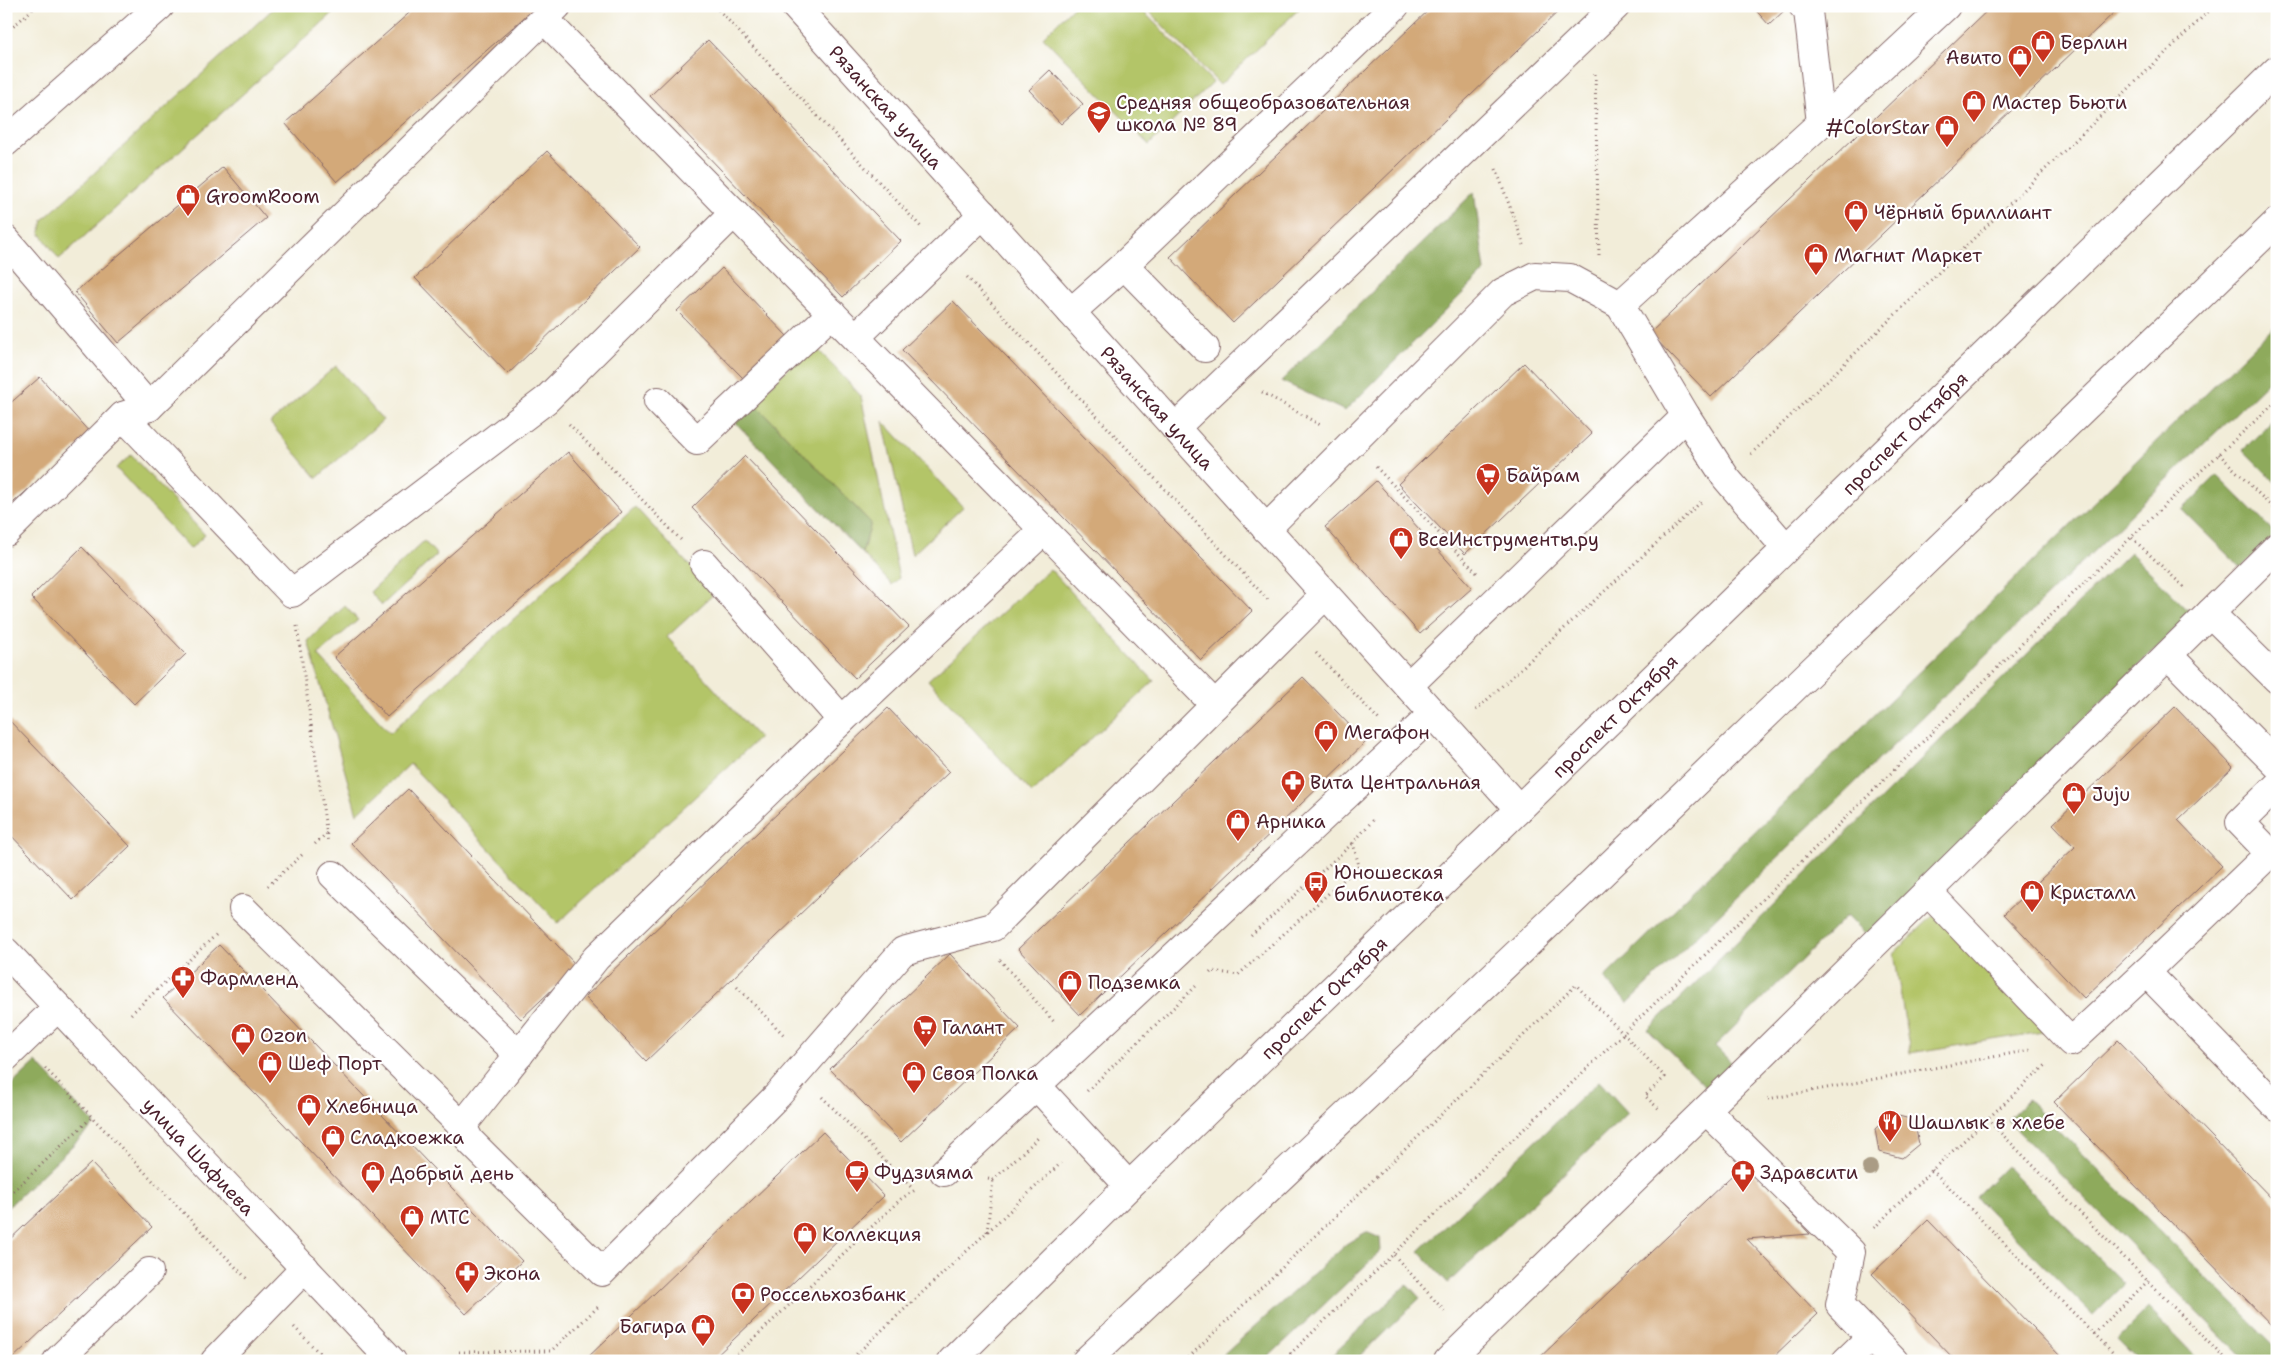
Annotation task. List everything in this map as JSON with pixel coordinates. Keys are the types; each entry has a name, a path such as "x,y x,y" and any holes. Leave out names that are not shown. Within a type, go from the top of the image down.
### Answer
{"main road":[{"path":"6,142 160,6"},
{"name":"Рязанская улица","path":"795,6 1519,809"},
{"path":"1071,312 1395,6"},
{"path":"1175,428 1616,6"},
{"path":"1610,299 1821,123 1946,6"},
{"path":"1808,8 1821,123"},
{"path":"6,532 123,416 149,407 550,13 734,214 1215,705"},
{"name":"проспект Октября","path":"952,1361 1129,1186 1519,809 1785,547 2277,70"},
{"path":"123,416 292,593 546,400 734,214"},
{"path":"856,337 982,214"},
{"path":"1086,1361 1595,880 2277,222"},
{"path":"6,240 149,407"},
{"path":"1124,264 1205,348"},
{"path":"1266,529 1503,292 1535,276 1570,278 1610,299 1726,478 1785,547"},
{"path":"658,401 697,441 832,313"},
{"path":"1408,686 1686,416"},
{"path":"462,1126 596,958 842,720 1044,530"},
{"path":"1448,1361 1706,1110 2277,547"},
{"path":"704,564 842,720"},
{"path":"242,909 462,1126 470,1141 602,1272 777,1096 903,951 993,926 1325,595"},
{"path":"2210,613 2277,679"},
{"path":"2168,655 2274,756"},
{"path":"944,1172 1401,744 1442,724"},
{"path":"1928,892 2071,1042 2273,857 2240,822 2277,786"},
{"path":"333,875 519,1055"},
{"name":"улица Шафиева","path":"6,952 392,1361"},
{"path":"2146,972 2277,1107"},
{"path":"14,1050 58,1007"},
{"path":"1036,1085 1129,1186"},
{"path":"1706,1110 1851,1252 1840,1304 1894,1361"},
{"path":"215,1361 305,1268"},
{"path":"57,1361 149,1272"},
{"path":"1846,1361 1871,1337"}],"path":[{"path":"6,33 36,6"},
{"path":"715,6 1401,744"},
{"path":"1442,724 1726,478 2214,6"},
{"path":"1594,27 1610,299"},
{"path":"1483,133 1535,276"},
{"path":"546,400 704,564"},
{"path":"1283,1361 1624,1035 2219,454 2277,402"},
{"path":"2219,454 2277,512"},
{"path":"2132,538 2210,613"},
{"path":"292,593 333,875"},
{"path":"1281,907 1353,843"},
{"path":"1238,975 1359,866"},
{"path":"975,931 1102,1076"},
{"path":"1185,1361 1576,985 1665,1076 1645,1096 1683,1132"},
{"path":"737,987 809,1060"},
{"path":"1764,1099 2071,1042"},
{"path":"1851,1252 1932,1170 2071,1042"},
{"path":"14,1050 92,1117 270,1304 327,1361"},
{"path":"817,1093 914,1191"},
{"path":"6,1198 92,1117"},
{"path":"1987,1119 2226,1361"},
{"path":"850,1361 1086,1139"},
{"path":"1932,1170 2121,1361"},
{"path":"730,1361 901,1199 944,1172"},
{"path":"987,1232 993,1180"},
{"path":"1394,1255 1430,1294"},
{"path":"2094,1334 2148,1281"},
{"path":"458,1352 551,1351"},
{"path":"1290,1354 1297,1361"}],"green space":[{"path":"276,6 341,6 59,259 40,233 43,220"},
{"path":"1074,6 1138,6 1213,82 1149,145 1043,37"},
{"path":"1144,6 1302,6 1220,85"},
{"path":"1474,192 1485,271 1345,411 1281,381"},
{"path":"2277,324 2277,373 1628,1003 1604,978"},
{"path":"812,343 861,396 899,578 892,585 862,553 871,523 754,403"},
{"path":"336,366 383,420 317,478 270,423"},
{"path":"754,403 871,523 862,553 735,422"},
{"path":"2277,416 2277,484 2243,450"},
{"path":"883,421 963,507 912,555"},
{"path":"131,455 205,535 190,549 116,468"},
{"path":"2217,475 2276,534 2241,568 2182,510"},
{"path":"635,507 715,593 667,637 759,738 558,923 410,764 357,814 308,641 345,606 358,620 318,655 390,733"},
{"path":"424,541 437,555 382,605 370,592"},
{"path":"2130,552 2191,613 1867,935 1847,915 1715,1046 1733,1064 1708,1089 1648,1030"},
{"path":"1050,569 1154,681 1032,793 928,680"},
{"path":"1937,912 2049,1031 1910,1053 1894,953"},
{"path":"36,1062 95,1124 6,1209 6,1090"},
{"path":"1599,1081 1628,1113 1448,1283 1419,1251"},
{"path":"2028,1099 2277,1348 2277,1361 2246,1361 2007,1120"},
{"path":"2006,1166 2124,1284 2093,1315 1975,1197"},
{"path":"1366,1232 1380,1238 1381,1251 1264,1361 1217,1361 1346,1244"},
{"path":"1407,1284 1420,1298 1355,1361 1326,1361"},
{"path":"2148,1308 2200,1361 2139,1361 2117,1339"}],"building":[{"path":"417,6 537,6 337,182 285,123"},
{"path":"1433,6 1564,6 1233,323 1170,257"},
{"path":"1752,6 1789,6 1769,25"},
{"path":"1992,6 2121,6 1711,397 1650,333"},
{"path":"708,40 901,241 843,297 650,96"},
{"path":"1050,70 1083,104 1061,124 1029,90"},
{"path":"547,151 640,247 508,374 415,278"},
{"path":"223,167 266,218 118,343 75,292"},
{"path":"722,268 788,337 744,379 677,311"},
{"path":"953,301 1252,611 1201,660 902,350"},
{"path":"1524,363 1592,434 1465,554 1398,484"},
{"path":"40,377 91,434 6,509 6,407"},
{"path":"568,452 621,512 387,717 334,657"},
{"path":"745,456 909,627 855,678 692,508"},
{"path":"1376,481 1472,588 1420,634 1325,527"},
{"path":"82,547 186,654 134,704 31,597"},
{"path":"1303,677 1366,742 1080,1015 1018,949"},
{"path":"2175,707 2233,767 2178,820 2222,866 2084,998 2004,914 2075,847 2053,824"},
{"path":"888,708 949,772 646,1061 585,997"},
{"path":"6,717 130,846 73,900 6,830"},
{"path":"408,789 577,966 521,1019 351,843"},
{"path":"219,945 522,1261 466,1314 163,998"},
{"name":"Галант","path":"950,954 1020,1028 901,1142 830,1069"},
{"path":"2118,1040 2277,1204 2277,1331 2054,1102"},
{"path":"1891,1114 1914,1120 1919,1144 1902,1158 1879,1152 1875,1129"},
{"path":"823,1132 884,1196 711,1361 584,1361"},
{"path":"91,1163 152,1227 10,1361 6,1361 6,1243"},
{"path":"1744,1164 1810,1234 1747,1239 1818,1314 1769,1361 1536,1361"},
{"path":"1928,1220 2065,1361 1956,1361 1872,1274"}],"place":[{"name":"Берлин","path":"2043,63"},
{"name":"Авито","path":"2020,78"},
{"name":"Мастер Бьюти","path":"1974,123"},
{"name":"Средняя общеобразовательная школа № 89","path":"1099,134"},
{"name":"#ColorStar","path":"1947,148"},
{"name":"GroomRoom","path":"188,217"},
{"name":"Чёрный бриллиант","path":"1856,233"},
{"name":"Магнит Маркет","path":"1816,276"},
{"name":"Байрам","path":"1488,496"},
{"name":"ВсеИнструменты.ру","path":"1401,560"},
{"name":"Мегафон","path":"1326,753"},
{"name":"Вита Центральная","path":"1293,803"},
{"name":"Juju","path":"2074,815"},
{"name":"Арника","path":"1238,842"},
{"name":"Юношеская библиотека","path":"1316,904"},
{"name":"Кристалл","path":"2032,913"},
{"name":"Фармленд","path":"183,999"},
{"name":"Подземка","path":"1070,1003"},
{"name":"Галант","path":"925,1048"},
{"name":"Ozon","path":"243,1056"},
{"name":"Шеф Порт","path":"270,1084"},
{"name":"Своя Полка","path":"914,1094"},
{"name":"Хлебница","path":"309,1127"},
{"name":"Шашлык в хлебе","path":"1890,1143"},
{"name":"Сладкоежка","path":"333,1158"},
{"name":"Фудзияма","path":"857,1193"},
{"name":"Здравсити","path":"1743,1193"},
{"name":"Добрый день","path":"373,1194"},
{"name":"МТС","path":"412,1238"},
{"name":"Коллекция","path":"805,1255"},
{"name":"Экона","path":"467,1294"},
{"name":"Россельхозбанк","path":"743,1315"},
{"name":"Багира","path":"703,1347"}]}
